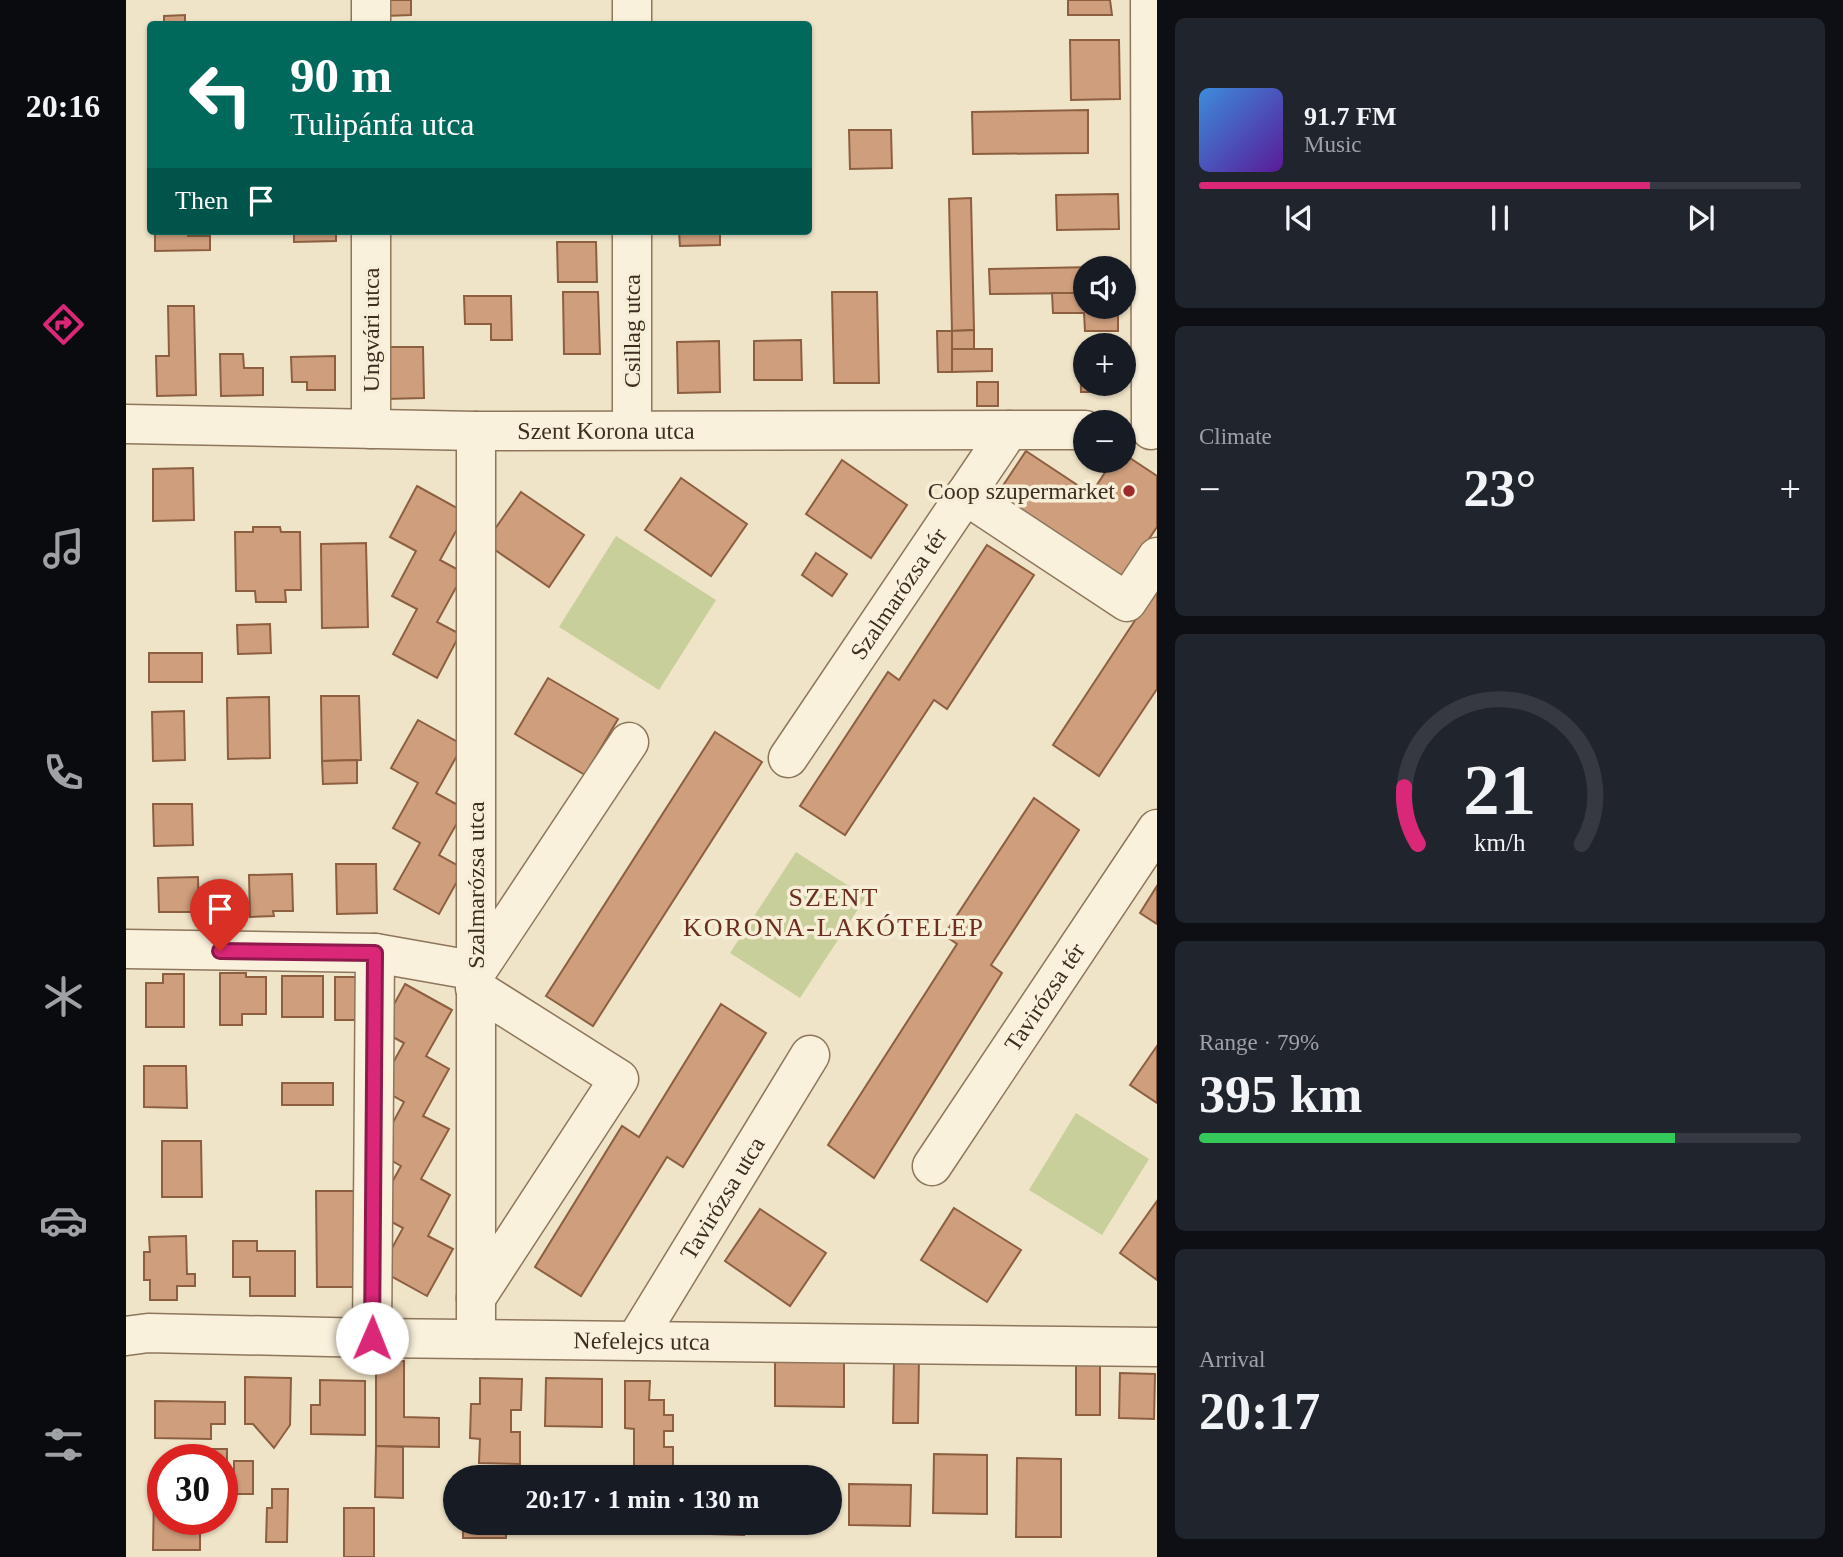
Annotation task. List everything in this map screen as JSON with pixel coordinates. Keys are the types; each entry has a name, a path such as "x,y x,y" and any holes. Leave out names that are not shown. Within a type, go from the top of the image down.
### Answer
{"street":[{"path":"371,0 371,21"},
{"path":"632,0 632,21"},
{"path":"1144,430 1150,0"},
{"name":"Ungvári utca","path":"371,235 372,429"},
{"name":"Csillag utca","path":"632,235 632,430"},
{"name":"Szent Korona utca","path":"126,425 476,430 1073,430"},
{"name":"Szalmarózsa utca","path":"476,430 476,1339"},
{"name":"Szalmarózsa tér","path":"788,758 1009,430"},
{"path":"965,495 1127,602 1157,557"},
{"path":"476,980 629,742"},
{"name":"Tavirózsa tér","path":"932,1166 1157,829"},
{"path":"126,949 375,953 476,980 619,1079 475,1298"},
{"path":"372,1338 375,953"},
{"name":"Tavirózsa utca","path":"636,1340 810,1055"},
{"name":"Nefelejcs utca","path":"126,1336 148,1333 1157,1347"}],"green space":[{"path":"616,536 716,600 659,690 559,627"},
{"path":"796,852 866,897 800,998 730,953"},
{"path":"1076,1113 1149,1159 1102,1235 1029,1190"}],"building":[{"path":"386,0 411,0 411,15 386,16"},
{"path":"1068,0 1110,0 1112,15 1068,15"},
{"path":"185,15 185,21 164,21 164,16"},
{"path":"1070,40 1119,40 1120,99 1071,100"},
{"path":"1088,110 1088,153 973,154 972,112"},
{"path":"849,130 891,130 892,168 850,169"},
{"path":"1118,194 1119,229 1057,230 1056,195"},
{"path":"971,198 974,330 952,331 949,199"},
{"path":"155,235 210,236 210,250 155,251"},
{"path":"294,235 336,235 336,241 294,242"},
{"path":"679,235 720,235 720,245 680,246"},
{"path":"557,242 596,242 597,282 558,282"},
{"path":"1073,267 1073,293 990,294 989,269"},
{"path":"563,292 598,292 600,354 564,354"},
{"path":"832,292 877,292 879,383 834,383"},
{"path":"1052,293 1073,293 1073,313 1053,313"},
{"path":"464,296 511,296 512,340 491,340 491,324 465,324"},
{"path":"168,306 194,306 196,395 157,396 156,356 169,356"},
{"path":"1084,319 1118,319 1118,331 1085,331"},
{"path":"974,330 974,349 952,349 952,331"},
{"path":"937,331 952,331 952,372 938,372"},
{"path":"801,340 802,380 754,380 754,341"},
{"path":"719,341 720,392 678,393 677,342"},
{"path":"384,347 423,347 424,398 385,399"},
{"path":"952,349 992,349 992,371 952,372"},
{"path":"220,354 243,354 244,368 263,368 263,395 221,396"},
{"path":"335,356 335,390 307,390 307,382 292,382 291,357"},
{"path":"977,382 998,382 998,406 977,406"},
{"path":"1026,451 1091,494 1105,473 1136,473 1136,462 1157,476 1157,527 1118,585 992,502"},
{"path":"842,460 907,505 871,558 806,514"},
{"path":"193,468 194,520 153,521 153,469"},
{"path":"681,478 747,524 711,576 645,530"},
{"path":"417,486 466,513 440,560 464,573 437,622 460,634 437,678 393,654 417,609 392,596 416,551 390,537"},
{"path":"521,492 584,535 549,587 485,543"},
{"path":"253,527 280,527 281,532 300,532 301,590 285,590 286,602 256,602 255,591 236,591 235,532 253,532"},
{"path":"366,543 368,627 322,628 321,544"},
{"path":"987,545 1034,575 947,709 934,700 845,835 800,806 888,672 899,680"},
{"path":"816,553 847,574 832,596 802,575"},
{"path":"1157,587 1157,689 1099,776 1053,745"},
{"path":"270,624 271,653 238,654 237,625"},
{"path":"149,653 202,653 202,682 149,682"},
{"path":"548,678 618,719 585,775 515,734"},
{"path":"321,696 359,696 361,760 322,761"},
{"path":"269,697 270,758 228,759 227,698"},
{"path":"184,711 185,760 153,761 152,712"},
{"path":"418,720 463,745 436,793 465,809 439,855 464,869 439,914 394,889 420,843 393,828 418,783 391,768"},
{"path":"715,732 762,762 593,1026 546,996"},
{"path":"357,760 357,783 323,784 322,761"},
{"path":"1034,798 1079,830 991,965 1002,973 874,1178 828,1145 957,944 944,935"},
{"path":"153,804 192,804 193,845 154,846"},
{"path":"336,864 376,864 377,913 337,914"},
{"path":"292,874 293,911 273,911 274,916 250,917 249,875"},
{"path":"198,877 199,912 159,912 158,878"},
{"path":"1157,886 1157,924 1140,913"},
{"path":"220,973 246,973 246,977 266,977 266,1014 242,1014 242,1025 220,1025"},
{"path":"163,974 184,974 184,1027 146,1027 146,983 163,983"},
{"path":"282,976 323,976 323,1017 282,1017"},
{"path":"335,977 372,977 372,1020 335,1020"},
{"path":"405,984 452,1010 426,1056 449,1069 423,1116 449,1129 421,1179 450,1195 428,1236 453,1249 427,1296 380,1270 403,1228 375,1213 401,1166 377,1152 404,1102 379,1088 404,1043 380,1030"},
{"path":"721,1004 766,1033 683,1167 667,1157 581,1296 535,1267 622,1126 639,1137"},
{"path":"1157,1046 1157,1103 1130,1085"},
{"path":"144,1066 186,1066 187,1108 144,1107"},
{"path":"282,1083 333,1083 333,1105 282,1105"},
{"path":"162,1141 201,1141 202,1197 162,1197"},
{"path":"316,1191 361,1191 362,1287 317,1287"},
{"path":"1157,1201 1157,1280 1120,1253"},
{"path":"954,1208 1021,1250 987,1302 921,1260"},
{"path":"760,1209 826,1253 790,1306 725,1261"},
{"path":"186,1236 187,1274 195,1274 195,1286 177,1286 177,1300 150,1300 150,1280 144,1280 144,1252 150,1252 149,1237"},
{"path":"233,1241 257,1241 257,1251 295,1251 295,1296 250,1296 250,1277 233,1277"},
{"path":"894,1356 919,1356 918,1423 893,1423"},
{"path":"775,1358 844,1359 844,1407 775,1406"},
{"path":"376,1360 404,1361 404,1417 439,1418 439,1447 376,1446"},
{"path":"1076,1365 1100,1365 1100,1415 1076,1415"},
{"path":"1120,1373 1155,1374 1154,1419 1119,1418"},
{"path":"245,1377 291,1378 290,1425 274,1448 253,1424 245,1424"},
{"path":"480,1378 522,1379 521,1410 511,1410 511,1432 520,1432 520,1464 479,1463 480,1439 470,1438 471,1404 480,1404"},
{"path":"546,1378 602,1379 602,1427 545,1426"},
{"path":"320,1380 365,1381 365,1435 311,1434 311,1405 320,1405"},
{"path":"625,1381 650,1381 649,1400 664,1400 664,1415 673,1415 673,1431 664,1431 664,1447 673,1447 673,1465 634,1465 634,1429 625,1428"},
{"path":"155,1401 225,1402 225,1424 211,1424 211,1439 155,1438"},
{"path":"376,1446 403,1447 403,1498 375,1497"},
{"path":"934,1454 987,1455 987,1514 933,1513"},
{"path":"1017,1458 1061,1459 1061,1537 1016,1537"},
{"path":"238,1461 253,1461 253,1494 238,1494"},
{"path":"849,1484 911,1485 910,1526 849,1525"},
{"path":"272,1489 288,1489 287,1542 266,1542 267,1508 272,1508"},
{"path":"344,1508 374,1508 374,1557 344,1557"},
{"path":"153,1535 200,1535 200,1550 153,1550"},
{"path":"463,1535 506,1535 506,1538 463,1538"}],"place":[{"name":"Coop szupermarket","path":"1129,491"}],"district":[{"name":"SZENT KORONA-LAKÓTELEP","path":"834,912"}],"route":[{"path":"220,951 375,953 372,1338"}]}
